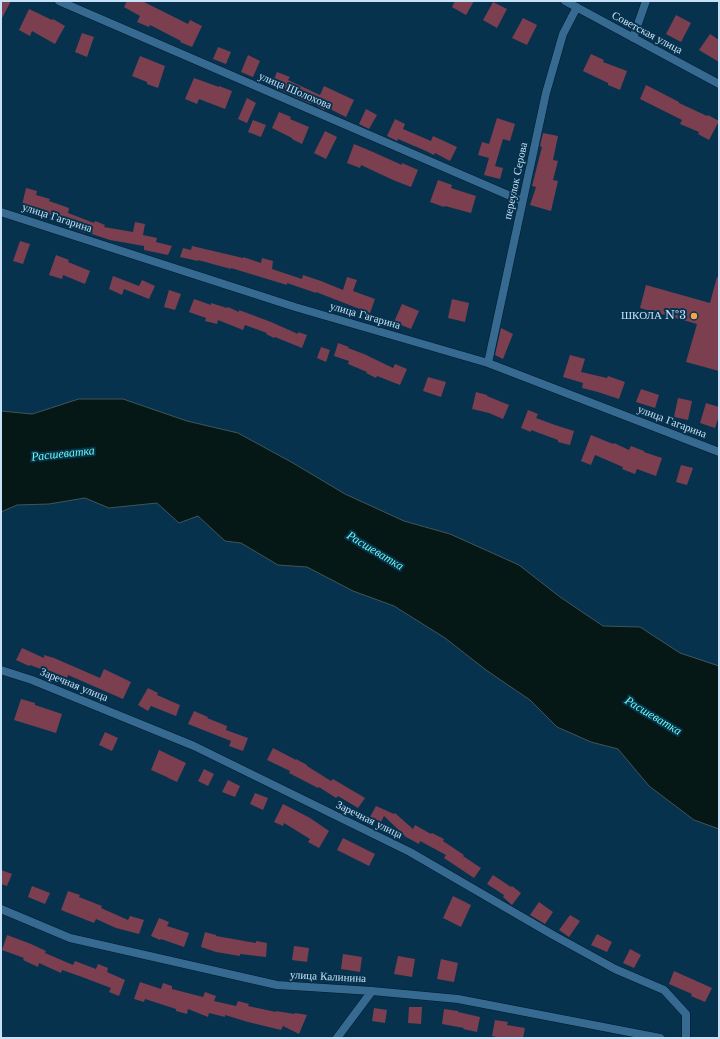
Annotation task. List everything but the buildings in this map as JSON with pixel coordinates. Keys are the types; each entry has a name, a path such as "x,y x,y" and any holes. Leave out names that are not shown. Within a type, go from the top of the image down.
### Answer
{"street":[{"name":"улица Шолохова","path":"59,1 522,201"},
{"name":"Советская улица","path":"566,1 719,84"},
{"path":"633,38 646,1"},
{"name":"переулок Серова","path":"488,363 546,93 564,34 577,7"},
{"name":"улица Гагарина","path":"1,212 295,307 488,363 719,452"},
{"name":"Заречная улица","path":"1,670 32,680 194,746 410,852 553,935 616,969 664,990 686,1014 686,1038"},
{"name":"улица Калинина","path":"1,909 70,938 277,986 372,991 458,999 660,1038"},
{"path":"337,1038 372,991"}],"water":[{"name":"Расшеватка","path":"79,399 123,399 187,421 238,433 345,494 404,521 450,534 519,565 560,597 603,626 640,627 680,653 719,666 719,829 694,820 649,786 618,749 591,742 557,727 530,700 486,670 445,638 394,606 353,591 307,567 278,565 241,543 225,541 198,516 179,523 157,503 109,508 85,498 49,504 17,505 1,512 1,411 32,414"}],"place":[{"name":"ШКОЛА №3","path":"694,316"}]}
